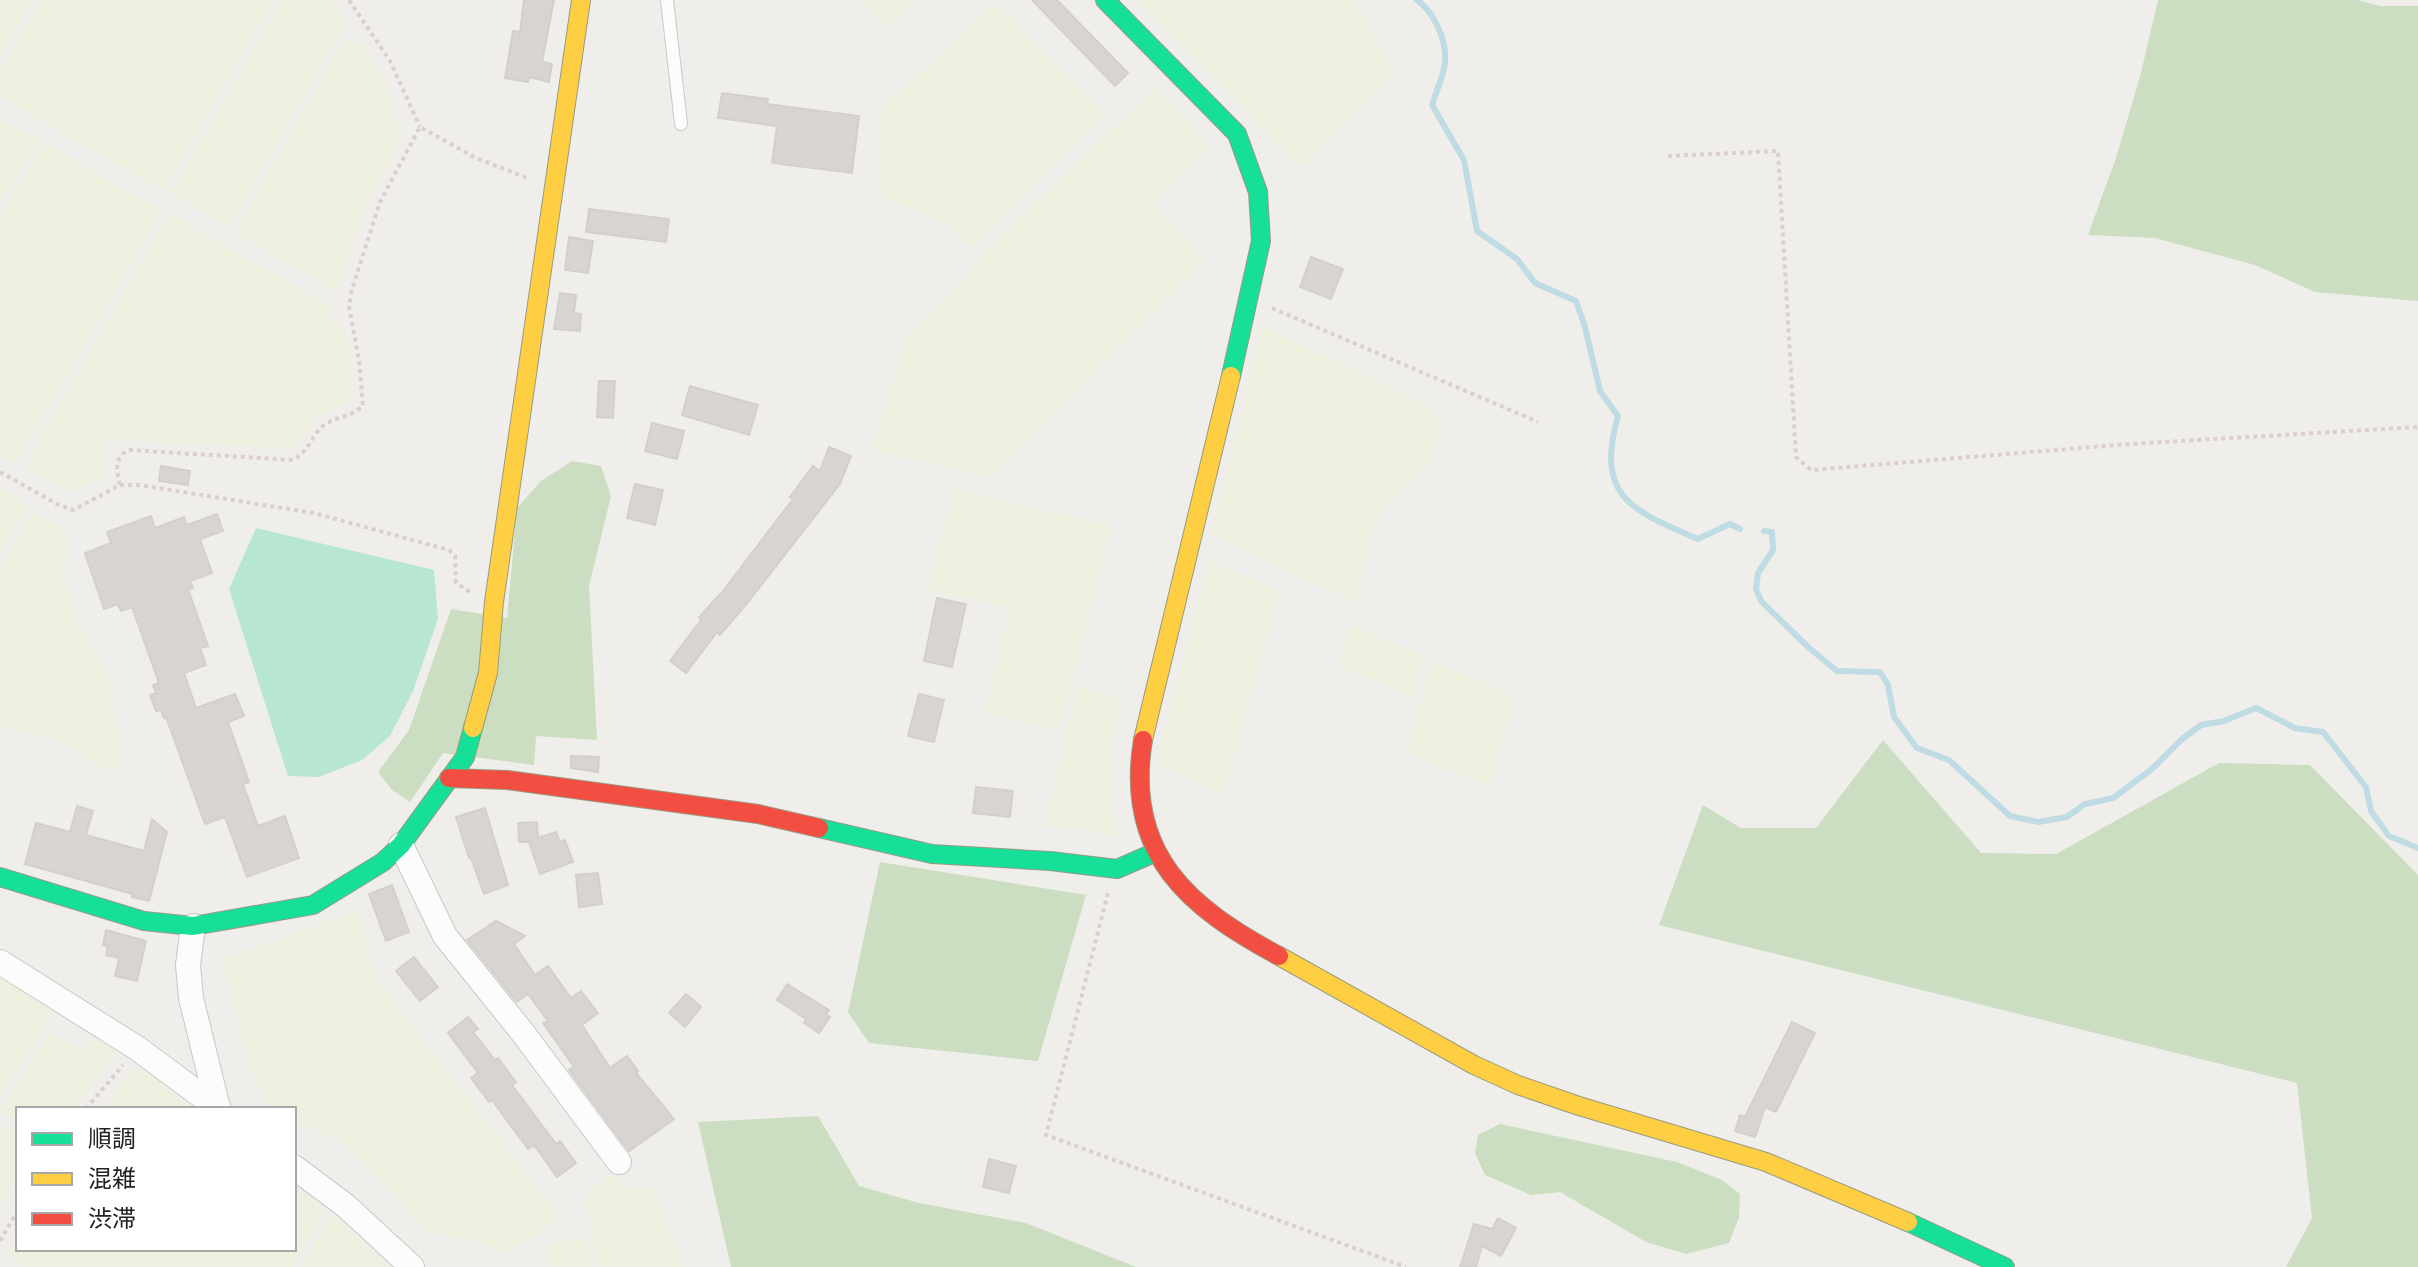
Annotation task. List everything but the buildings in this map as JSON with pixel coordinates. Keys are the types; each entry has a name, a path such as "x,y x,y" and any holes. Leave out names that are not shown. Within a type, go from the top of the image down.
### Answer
{"street":[{"path":"0,877 144,921 193,926 313,905 383,862 401,845 465,757 481,708 488,673 494,602 581,0"},
{"path":"1105,0 1237,134 1258,192 1261,241 1249,299 1142,744 1140,798 1156,852 1175,881 1218,920 1478,1066 1561,1101 1699,1140 1779,1167 2005,1267"},
{"path":"449,778 507,780 758,814 932,854 1050,861 1117,869 1156,852"},
{"path":"401,845 445,936 523,1033 619,1162"},
{"path":"193,926 188,965 191,998 218,1107"},
{"path":"0,962 137,1048 215,1107"},
{"path":"296,1168 346,1206 412,1267"}],"lane":[{"path":"667,0 681,124"}],"path":[{"path":"349,0 390,61 420,127 436,138 504,170 555,187"},
{"path":"120,485 119,458 129,450 293,460 312,444 324,425 352,416 363,406 359,360 349,307 352,289 380,202 420,127"},
{"path":"1668,156 1778,151 1796,457 1811,470 2129,444 2418,427"},
{"path":"1249,299 1538,422"},
{"path":"0,472 73,510 120,485 139,485 314,513 449,550 455,556 456,583 459,587 494,602"},
{"path":"1117,869 1105,904 1046,1135 1406,1267"},
{"path":"88,1107 137,1048"},
{"path":"0,1241 16,1213"}],"green space":[{"path":"0,0 32,0 0,55"},
{"path":"42,0 273,0 163,191 0,97 0,71"},
{"path":"282,0 332,0 345,25 230,227 171,193"},
{"path":"865,0 913,0 885,28"},
{"path":"1137,0 1354,0 1393,73 1301,166"},
{"path":"2158,0 2357,0 2381,6 2418,6 2418,301 2315,292 2255,265 2155,238 2088,235 2116,158"},
{"path":"995,3 1105,115 970,247 950,225 881,196 880,110"},
{"path":"344,40 361,44 386,82 391,111 403,134 362,214 336,292 235,232"},
{"path":"1156,86 1209,148 1152,204 1204,260 989,477 872,450 905,341 981,257"},
{"path":"0,119 39,140 0,205"},
{"path":"44,143 162,211 15,462 0,454 0,218"},
{"path":"169,214 333,308 328,318 344,327 350,346 352,373 349,403 323,412 312,421 294,449 106,439 106,476 70,492 25,466"},
{"path":"1262,326 1426,404 1442,423 1428,461 1386,503 1370,531 1359,604 1211,535"},
{"path":"572,461 601,466 611,496 589,586 597,740 536,736 534,765 443,753 410,802 392,790 378,772 409,730 451,609 507,618 517,508 541,481"},
{"path":"0,489 28,506 0,553"},
{"path":"954,490 1111,525 1060,730 985,712 1010,608 928,589"},
{"path":"33,511 68,533 65,580 78,626 110,678 121,768 101,768 75,749 48,738 0,726 0,570"},
{"path":"256,528 434,570 438,619 413,691 390,736 362,760 319,777 288,776 229,589"},
{"path":"1210,561 1279,592 1223,794 1156,764"},
{"path":"1350,624 1423,657 1411,696 1338,666"},
{"path":"1432,660 1514,696 1489,785 1407,754"},
{"path":"1078,686 1120,700 1109,772 1108,803 1121,840 1082,826 1044,827"},
{"path":"1883,740 1981,853 2056,854 2219,763 2310,765 2418,875 2418,1267 2286,1267 2312,1218 2297,1083 1659,925 1703,805 1741,828 1816,828"},
{"path":"880,862 1086,895 1038,1061 869,1043 848,1012"},
{"path":"360,909 373,976 560,1218 507,1254 484,1244 426,1231 389,1188 338,1139 296,1123 296,1107 273,1107 263,1095 251,1072 222,960"},
{"path":"0,977 55,1012 0,1094"},
{"path":"50,1032 84,1052 96,1037 117,1054 73,1107 16,1107 16,1121 0,1112"},
{"path":"138,1066 190,1107 104,1107"},
{"path":"818,1116 859,1186 919,1203 1026,1223 1136,1267 731,1267 698,1122"},
{"path":"1500,1124 1677,1162 1722,1180 1740,1194 1739,1217 1729,1243 1686,1254 1646,1242 1560,1192 1531,1195 1485,1175 1475,1153 1478,1135"},
{"path":"0,1125 16,1133 16,1177 0,1203"},
{"path":"615,1173 624,1190 639,1186 654,1190 683,1267 598,1267 586,1198 595,1186"},
{"path":"296,1188 325,1210 292,1267 29,1267 7,1254 16,1239 16,1251 296,1251"},
{"path":"332,1214 389,1267 301,1267"},
{"path":"587,1238 591,1267 550,1267 547,1250 554,1243"}],"waterway":[{"path":"1417,0 1434,19 1442,36 1444,67 1432,105 1464,160 1477,231 1517,259 1535,283 1576,301 1600,391 1618,416 1611,465 1624,497 1654,519 1698,539 1730,524 1740,529"},
{"path":"1764,531 1772,532 1773,550 1758,573 1756,589 1761,601 1837,671 1880,672 1888,685 1894,717 1917,748 1949,760 2010,816 2038,822 2067,817 2085,804 2113,798 2152,769 2201,725 2224,721 2256,708 2295,728 2323,732 2366,787 2371,811 2389,836 2418,848"}],"traffic: fast":[{"path":"1105,0 1237,134 1258,192 1261,241 1231,376"},
{"path":"0,877 144,921 193,926 313,905 383,862 401,845 465,757 473,728"},
{"path":"819,828 932,854 1050,861 1117,869 1156,852"},
{"path":"1908,1222 2005,1267"}],"traffic: slow":[{"path":"473,728 488,673 494,602 581,0"},
{"path":"1143,740 1231,376"},
{"path":"1279,956 1474,1065 1518,1085 1766,1162 1908,1222"}],"traffic: jam":[{"path":"1143,740 1140,780 1144,815 1154,846 1170,873 1191,897 1217,918 1279,956"},
{"path":"449,778 507,780 758,814 819,828"}]}
